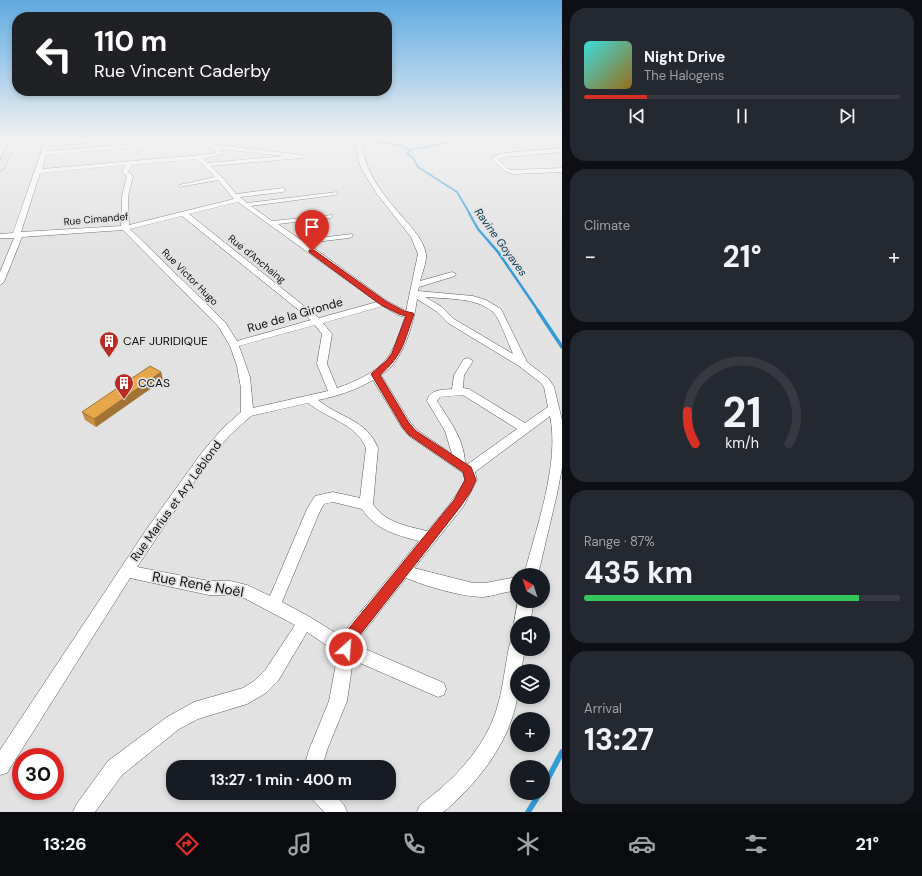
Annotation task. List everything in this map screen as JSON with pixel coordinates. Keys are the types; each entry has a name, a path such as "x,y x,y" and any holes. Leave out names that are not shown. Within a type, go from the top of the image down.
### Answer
{"street":[{"path":"0,282 18,238 17,232 34,176"},
{"path":"125,228 125,196 130,176"},
{"name":"Rue Marius et Ary Leblond","path":"0,766 126,571 208,454 226,432 247,413 334,393 356,385 375,374 390,362 396,353 410,314 422,254 415,236 379,193 369,176"},
{"path":"181,186 220,178 236,198 245,205 300,242 384,303 401,313 410,314"},
{"name":"Rue Cimandef","path":"0,236 125,228 184,214 236,198 283,190"},
{"path":"245,205 335,193"},
{"name":"Rue d'Anchaing","path":"184,214 317,321"},
{"path":"271,223 330,216"},
{"name":"Rue Victor Hugo","path":"125,228 222,324 235,344 245,376 247,413"},
{"path":"300,242 349,236"},
{"path":"414,289 452,274"},
{"path":"414,289 473,299 491,306 498,311 523,364"},
{"path":"414,289 439,309 451,321 523,364 545,381 549,387 559,432 558,456 551,494 533,568"},
{"name":"Rue de la Gironde","path":"235,344 384,303"},
{"path":"317,321 327,334 322,364 334,393"},
{"path":"458,390 458,376 468,361"},
{"path":"375,374 406,425 413,433 463,467"},
{"path":"314,760 316,752 333,716 339,698 346,649 350,637 430,538 467,488 471,480 463,467 456,442 432,401 433,397 437,394 458,390 465,391 525,429"},
{"path":"309,398 322,409 364,433 370,440 372,448 366,505 369,511 379,521 430,538"},
{"path":"463,467 525,429 554,408"},
{"path":"274,606 314,509 320,500 334,497 366,505"},
{"path":"405,570 412,574 472,589 488,590 501,585 510,584"},
{"name":"Rue René Noël","path":"126,571 209,588 239,589 305,622 346,649 438,689"},
{"path":"83,812 115,768 173,723 194,711 247,695 260,687 272,675 305,622"},
{"path":"427,812 440,803 473,768 493,743 504,714 515,656"},
{"path":"326,800 337,812"}],"building":[{"path":"150,366 161,372 94,419 82,412"}],"waterway":[{"name":"Ravine Goyaves","path":"432,176 457,192 470,214"},
{"name":"Ravine Goyaves","path":"469,213 478,229 498,252 539,312"},
{"name":"Ravine Goyaves","path":"538,311 562,347"},
{"name":"Ravine Goyaves","path":"550,775 562,752"},
{"name":"Ravine Goyaves","path":"528,812 536,800"}],"place":[{"name":"CAF JURIDIQUE","path":"109,358"},
{"name":"CCAS","path":"124,400"}],"route":[{"path":"312,251 384,303 401,313 410,314 396,353 382,370 375,374 406,425 413,433 468,470 471,480 458,503 350,637 346,649"}]}
